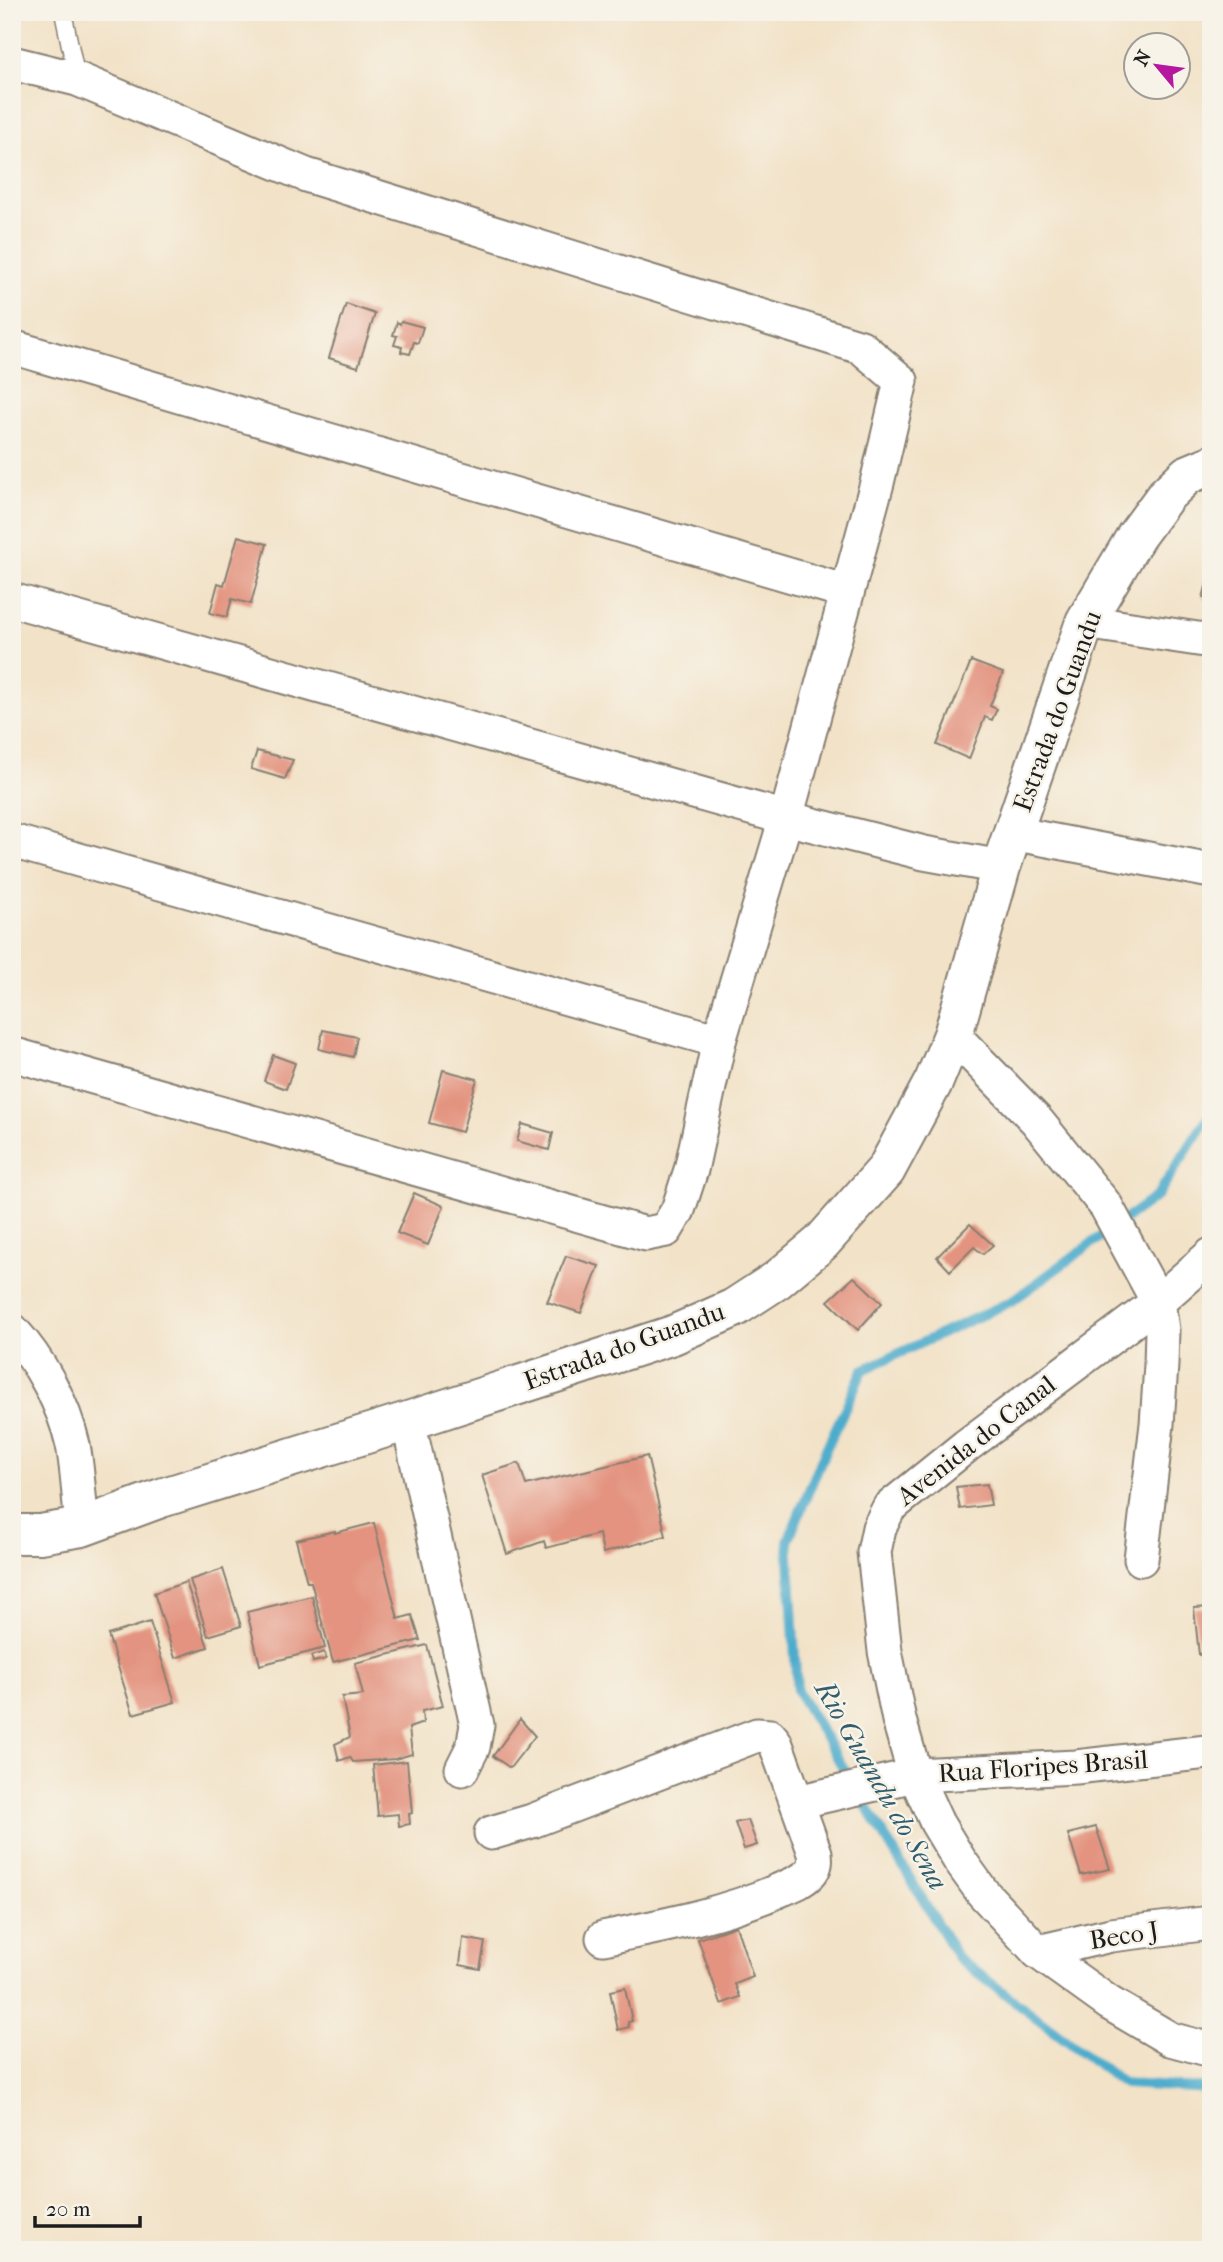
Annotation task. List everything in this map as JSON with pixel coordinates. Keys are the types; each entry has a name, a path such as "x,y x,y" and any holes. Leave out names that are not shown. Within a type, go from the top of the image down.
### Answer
{"street":[{"path":"12,63 76,79 306,175 861,346 901,381 877,483 786,818 719,1041 691,1170 678,1210 666,1230 646,1234 12,1054"},
{"path":"12,346 847,592"},
{"name":"Estrada do Guandu","path":"12,1534 40,1534 82,1527 187,1489 673,1335 734,1308 777,1280 821,1242 886,1170 934,1082 953,1035 1007,850 1085,622 1136,536 1166,495 1187,475 1211,465"},
{"path":"12,600 786,818 924,853 1007,850"},
{"path":"1085,622 1211,641"},
{"path":"12,841 719,1041"},
{"name":"Estrada do Guandu","path":"1007,850 1211,871"},
{"path":"953,1035 1036,1120 1106,1206 1158,1302 1163,1331 1161,1377 1141,1559"},
{"name":"Avenida do Canal","path":"1211,1255 1158,1302 966,1446 889,1508 875,1539 874,1552 878,1603 899,1720 903,1778 937,1823 983,1893 1038,1952 1109,2003 1170,2039 1211,2050"},
{"path":"12,1330 42,1373 61,1408 73,1446 82,1527"},
{"path":"408,1421 477,1725 473,1747 462,1769"},
{"path":"491,1833 531,1821 739,1741 764,1734 775,1742 808,1799 816,1863 807,1877 761,1898 659,1927 603,1938"},
{"name":"Rua Floripes Brasil","path":"808,1799 903,1778 1087,1766 1207,1752"},
{"name":"Beco J","path":"1038,1952 1111,1935 1211,1923"}],"lane":[{"path":"63,12 76,79"}],"building":[{"path":"346,304 375,314 358,367 329,358"},
{"path":"401,321 423,327 418,343 414,342 410,354 401,352 402,347 394,345 397,336 393,335 397,322 400,324"},
{"path":"238,536 267,544 251,604 232,599 227,617 210,613 218,583 224,585"},
{"path":"1208,579 1211,581 1211,599 1203,598"},
{"path":"971,661 1003,673 990,706 997,709 992,720 985,717 969,759 937,745"},
{"path":"257,751 293,760 285,779 251,769"},
{"path":"323,1030 357,1037 353,1057 319,1049"},
{"path":"273,1055 295,1063 286,1089 264,1081"},
{"path":"443,1070 477,1079 462,1132 429,1123"},
{"path":"522,1124 553,1133 549,1150 517,1141"},
{"path":"414,1193 444,1206 428,1245 397,1233"},
{"path":"970,1224 993,1245 983,1254 974,1247 950,1271 937,1257"},
{"path":"566,1256 599,1266 581,1313 547,1302"},
{"path":"854,1277 882,1303 858,1330 828,1301"},
{"path":"647,1456 666,1536 603,1553 599,1534 546,1548 544,1541 507,1554 482,1475 519,1463 526,1485"},
{"path":"987,1484 991,1505 960,1509 956,1487"},
{"path":"374,1523 398,1619 412,1615 420,1640 333,1662 311,1582 307,1582 296,1540"},
{"path":"223,1569 241,1626 208,1636 190,1580"},
{"path":"186,1582 208,1647 175,1658 154,1593"},
{"path":"312,1596 325,1648 260,1665 247,1612"},
{"path":"1211,1607 1211,1654 1199,1655 1194,1608"},
{"path":"150,1622 175,1702 133,1714 108,1635"},
{"path":"427,1645 443,1706 422,1711 423,1723 409,1728 412,1754 395,1759 353,1762 350,1757 339,1761 335,1744 350,1737 342,1697 363,1695 355,1663"},
{"path":"324,1652 326,1659 313,1662 311,1656"},
{"path":"520,1719 535,1736 510,1768 493,1756"},
{"path":"407,1761 412,1813 409,1814 410,1824 399,1826 398,1814 378,1816 373,1765"},
{"path":"748,1820 757,1845 744,1849 735,1823"},
{"path":"1096,1827 1110,1869 1081,1875 1068,1834"},
{"path":"736,1926 753,1977 735,1984 740,1997 721,2004 698,1939"},
{"path":"463,1938 485,1942 480,1969 460,1965"},
{"path":"625,1988 632,2021 628,2022 629,2027 618,2030 610,1991"}],"waterway":[{"name":"Rio Guandu do Sena","path":"1211,1113 1157,1196 1012,1301 863,1370 826,1449 788,1541 797,1691 958,1958 1124,2084 1211,2089"}]}
